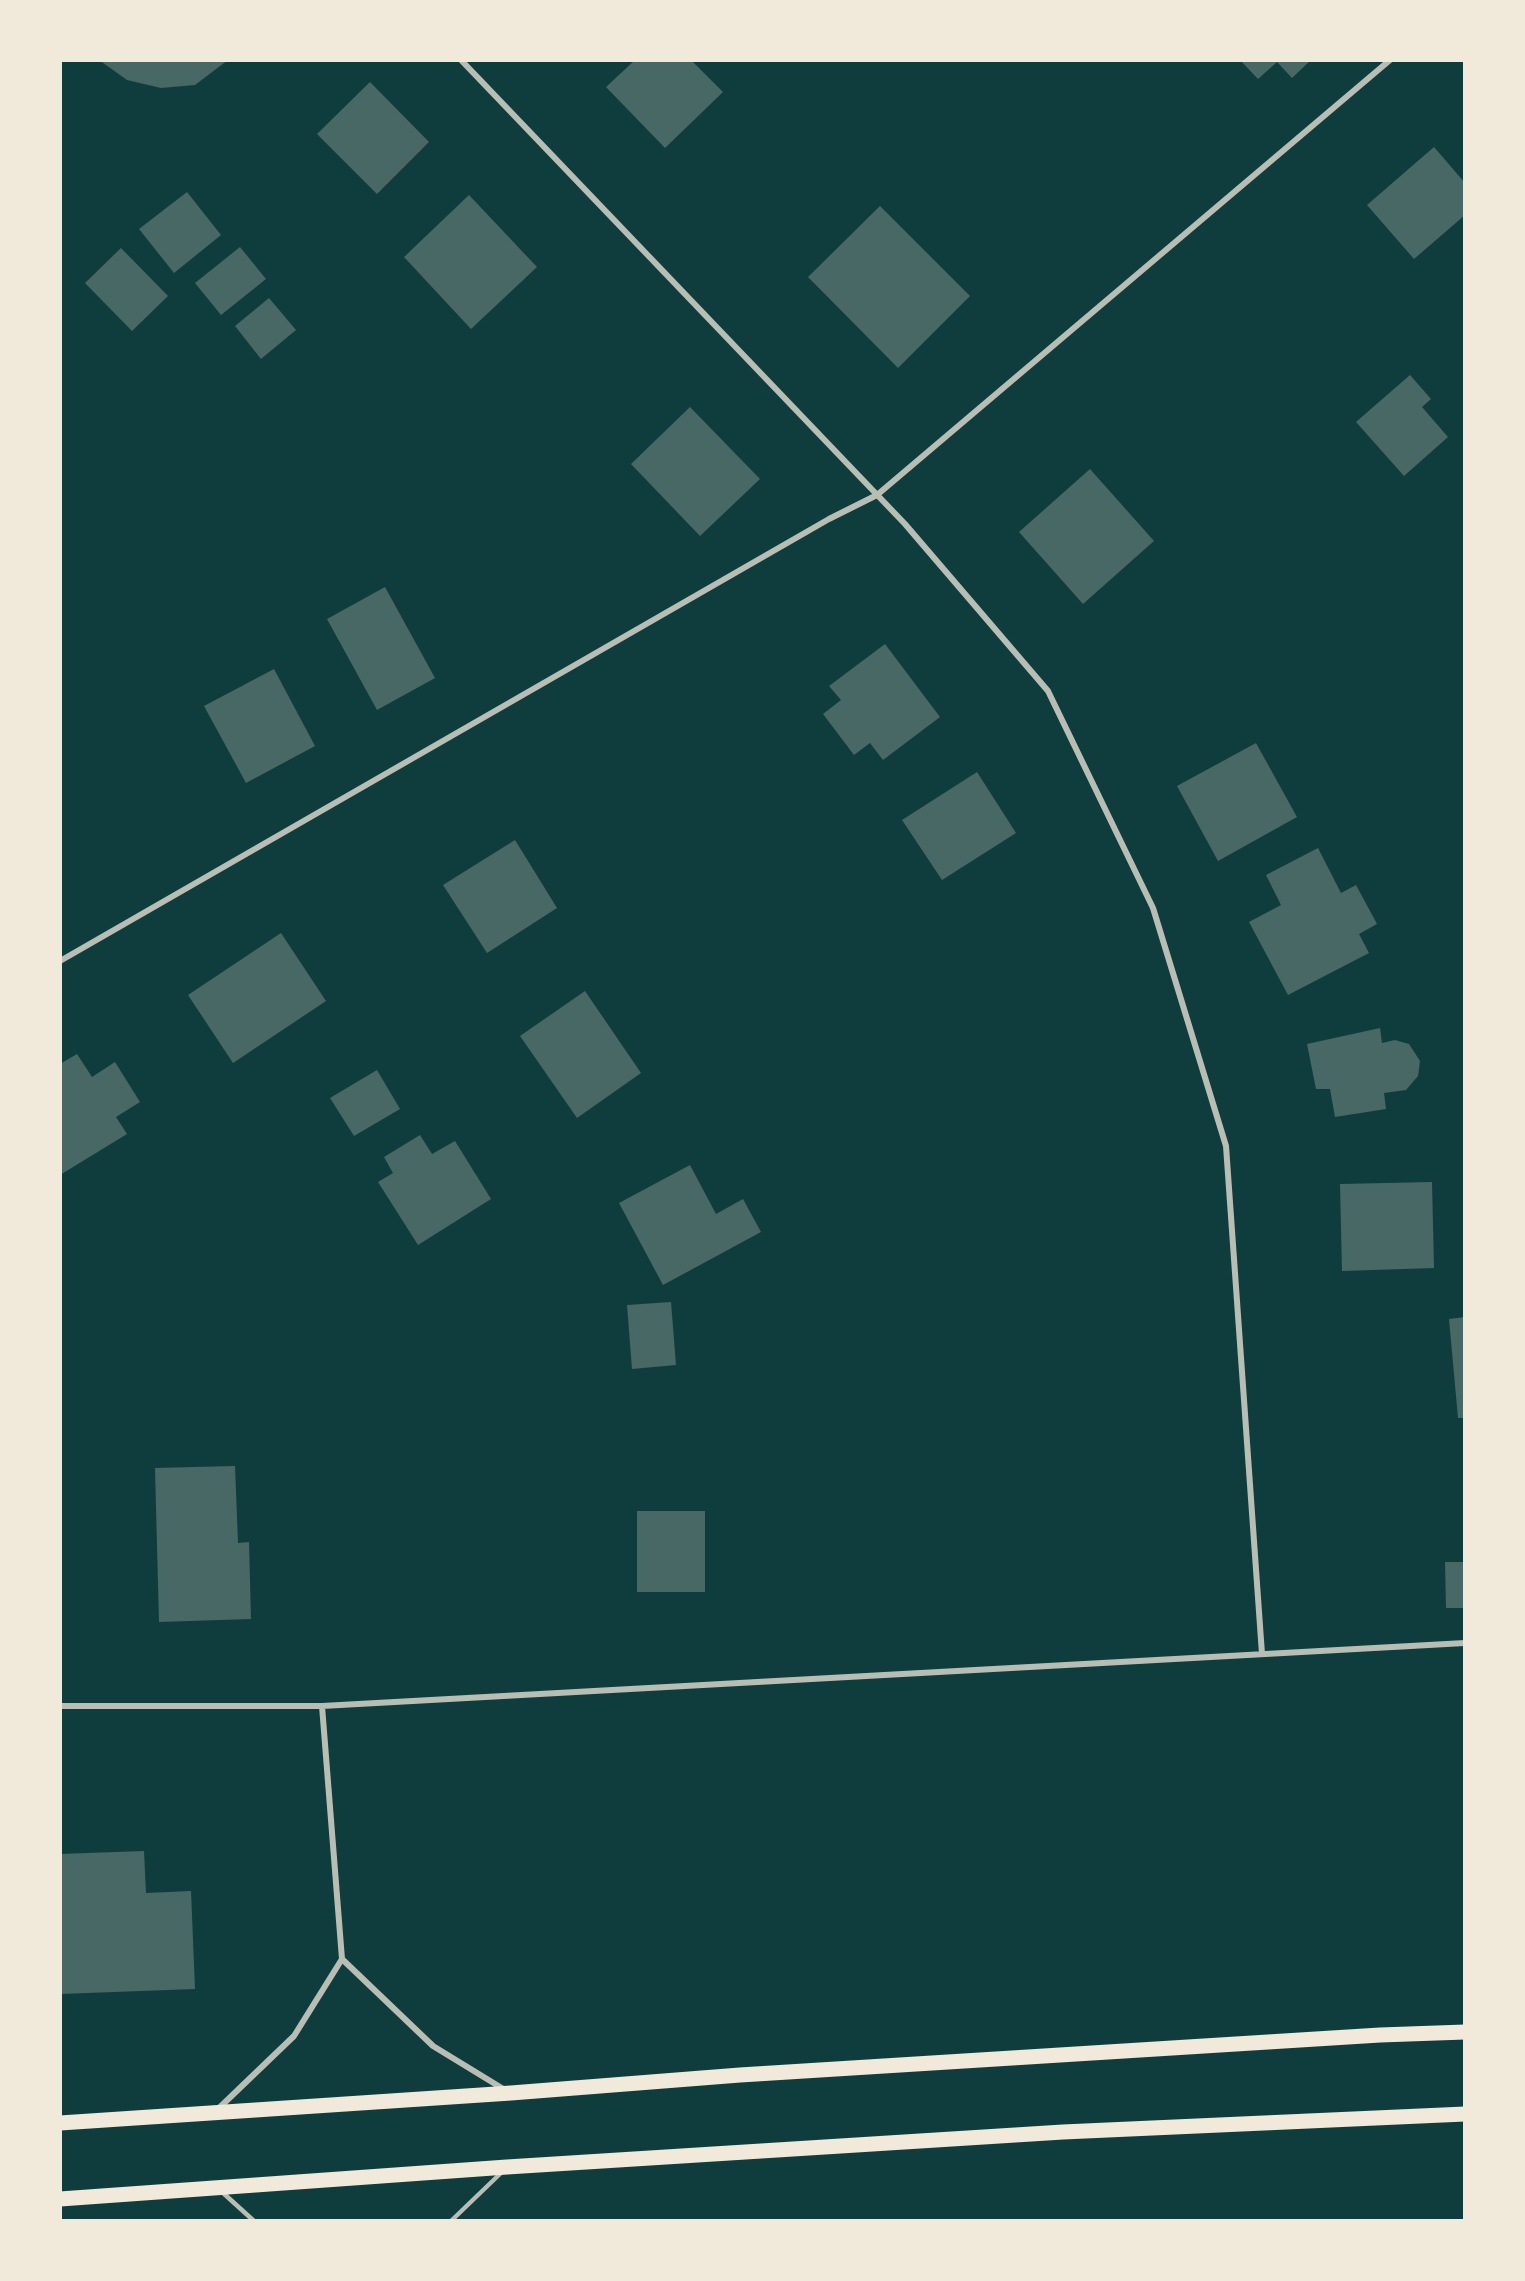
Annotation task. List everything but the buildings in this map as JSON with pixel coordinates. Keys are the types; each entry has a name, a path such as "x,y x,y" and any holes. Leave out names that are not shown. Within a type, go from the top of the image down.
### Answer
{"main road":[{"path":"60,2123 511,2093 741,2074 1380,2035 1465,2032"},
{"path":"60,2199 507,2167 1063,2132 1465,2114"}],"street":[{"path":"461,60 905,524 1048,691 1153,908 1226,1146 1262,1654"},
{"path":"60,961 830,519 877,495 1390,60"},
{"path":"60,1706 322,1706 1465,1643"},
{"path":"214,2114 294,2036 342,1959 322,1706"},
{"path":"342,1959 433,2046 511,2093"}],"lane":[{"path":"451,2221 507,2167"},
{"path":"218,2188 254,2221"}]}
